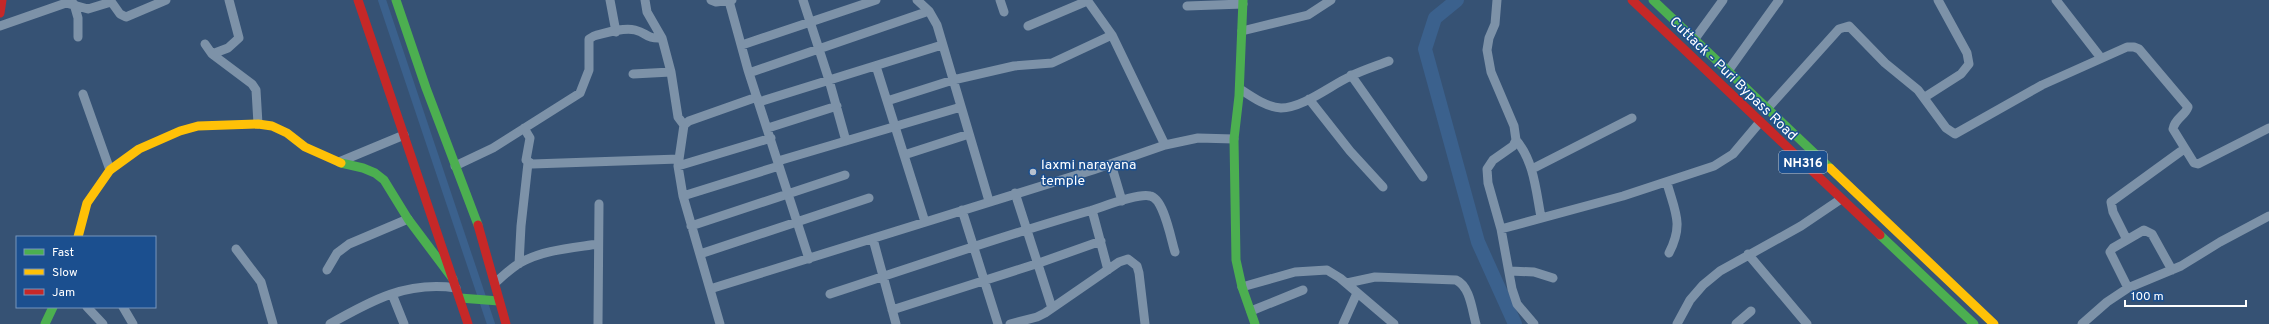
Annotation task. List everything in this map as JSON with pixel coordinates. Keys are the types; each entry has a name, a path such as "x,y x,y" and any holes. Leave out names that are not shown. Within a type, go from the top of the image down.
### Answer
{"main road":[{"path":"0,13 2,0"},
{"path":"358,0 468,324"},
{"path":"396,0 455,166 483,239 495,283 496,301 508,323"},
{"name":"Cuttack - Puri Bypass Road","path":"1632,0 1974,324"},
{"name":"Cuttack - Puri Bypass Road","path":"1653,0 1994,324"},
{"path":"1243,2 1239,92 1234,136 1236,260 1242,287 1255,324"},
{"path":"79,236 88,203 110,170 139,149 180,131 198,126 258,124 272,126 287,133 305,147 339,162 363,168 375,173 384,180 408,219 454,283"},
{"path":"460,298 496,301"},
{"path":"45,324 53,308"}],"street":[{"path":"0,26 66,3 88,9 110,1 120,14 126,17 166,0"},
{"path":"212,54 228,48 239,38 229,0"},
{"path":"610,0 616,32"},
{"path":"645,0 648,12 662,38 671,72 678,117 684,124 678,162 684,196 691,226 720,324"},
{"path":"711,0 716,2 731,0 749,73 809,259"},
{"path":"803,0 837,106 846,141"},
{"path":"742,45 876,0"},
{"path":"917,0 929,11 937,25 989,201"},
{"path":"1000,0 1004,12"},
{"path":"1028,26 1087,0 1112,35 1165,145"},
{"path":"1242,31 1308,15 1331,0"},
{"path":"1497,0 1495,24 1489,38 1487,50 1491,72 1514,126 1516,140 1526,153 1532,168 1542,217"},
{"path":"1694,40 1723,0"},
{"path":"1728,71 1779,0"},
{"path":"1925,97 1961,74 1969,64 1967,53 1938,0"},
{"path":"2056,0 2101,58"},
{"path":"1187,6 1243,2"},
{"path":"74,4 78,18 78,37"},
{"path":"749,73 929,11"},
{"path":"1767,109 1833,34 1844,26 1849,26 1885,63 1925,97 1946,128 1955,134 2042,85 2101,58 2127,47 2134,46 2139,49 2188,107 2186,111 2174,122 2173,129 2189,159 2194,163 2198,164 2269,128"},
{"path":"455,166 493,148 580,93 589,70 589,39 594,36 635,30 651,39 662,38"},
{"path":"887,101 953,80 1014,66 1052,63 1112,35"},
{"path":"205,44 212,54 252,84 257,97 258,124"},
{"path":"684,124 695,118 942,46"},
{"path":"1239,92 1280,108 1289,107 1309,99 1352,75 1389,61"},
{"path":"876,66 925,222"},
{"path":"633,74 671,72"},
{"path":"1352,75 1423,177"},
{"path":"83,94 110,170"},
{"path":"1309,99 1350,151 1383,187"},
{"path":"768,128 837,106"},
{"path":"684,196 846,141 961,107"},
{"path":"1532,168 1632,118"},
{"path":"1501,229 1667,183 1724,160 1733,154 1760,122"},
{"path":"519,264 521,226 528,163 526,157 530,138 524,128"},
{"path":"339,162 404,134"},
{"path":"904,155 970,134"},
{"path":"710,289 1111,164 1165,145 1198,138 1234,136"},
{"path":"528,163 678,162 770,138"},
{"path":"1516,140 1513,146 1493,160 1487,169 1488,183 1501,229 1510,271 1512,289 1517,304 1534,324"},
{"path":"2127,240 2113,212 2111,202 2184,149"},
{"path":"1111,164 1122,200"},
{"path":"691,226 845,175"},
{"path":"1667,183 1677,218 1678,228 1677,238 1669,253"},
{"path":"1015,193 1028,228 1052,308"},
{"path":"830,294 1028,228 1122,200 1150,195 1156,198 1161,205 1175,252"},
{"path":"700,254 869,198"},
{"path":"1677,324 1690,300 1703,285 1720,271 1818,215 1841,199"},
{"path":"598,324 599,204"},
{"path":"962,210 998,324"},
{"path":"1092,210 1108,270"},
{"path":"2082,324 2107,302 2128,288 2172,270 2269,216"},
{"path":"328,270 336,253 349,244 408,219"},
{"path":"2128,288 2110,252 2113,248 2144,230 2150,232 2172,270"},
{"path":"873,239 896,324"},
{"path":"892,310 1039,264 1101,241"},
{"path":"495,283 519,264 532,258 562,249 598,244"},
{"path":"236,249 260,282 265,292 269,314 273,324"},
{"path":"1748,254 1807,324"},
{"path":"1010,324 1039,321 1052,308 1108,270 1128,259 1137,266 1144,303 1145,324"},
{"path":"1242,287 1278,276 1315,270 1333,272 1394,324"},
{"path":"1510,271 1534,272 1553,278"},
{"path":"1347,283 1375,277 1456,280 1461,282 1466,291 1476,324"},
{"path":"330,324 392,294 418,286 454,283"},
{"path":"1250,311 1303,290"},
{"path":"1345,323 1357,293"},
{"path":"392,294 404,324"},
{"path":"87,308 103,324"},
{"path":"124,308 133,324"},
{"path":"1736,324 1751,311"}],"waterway":[{"path":"382,0 491,324"},
{"path":"1457,0 1435,18 1425,49 1478,242 1515,324"}],"traffic: fast":[{"path":"396,0 426,88 478,225"},
{"path":"1243,0 1239,96 1234,139 1236,260 1242,287 1255,324"},
{"path":"1653,0 1830,168"},
{"path":"341,163 363,168 375,173 384,180 408,219 453,279"},
{"path":"1880,235 1974,324"},
{"path":"460,298 499,301"},
{"path":"45,324 53,308"}],"traffic: slow":[{"path":"78,236 87,203 110,170 139,149 180,131 198,126 258,124 272,126 287,133 305,147 341,163"},
{"path":"1830,168 1994,324"}],"traffic: jam":[{"path":"0,13 2,0"},
{"path":"358,0 468,324"},
{"path":"1632,0 1880,235"},
{"path":"478,225 506,324"}],"place":[{"name":"laxmi narayana temple","path":"1033,172"}]}
